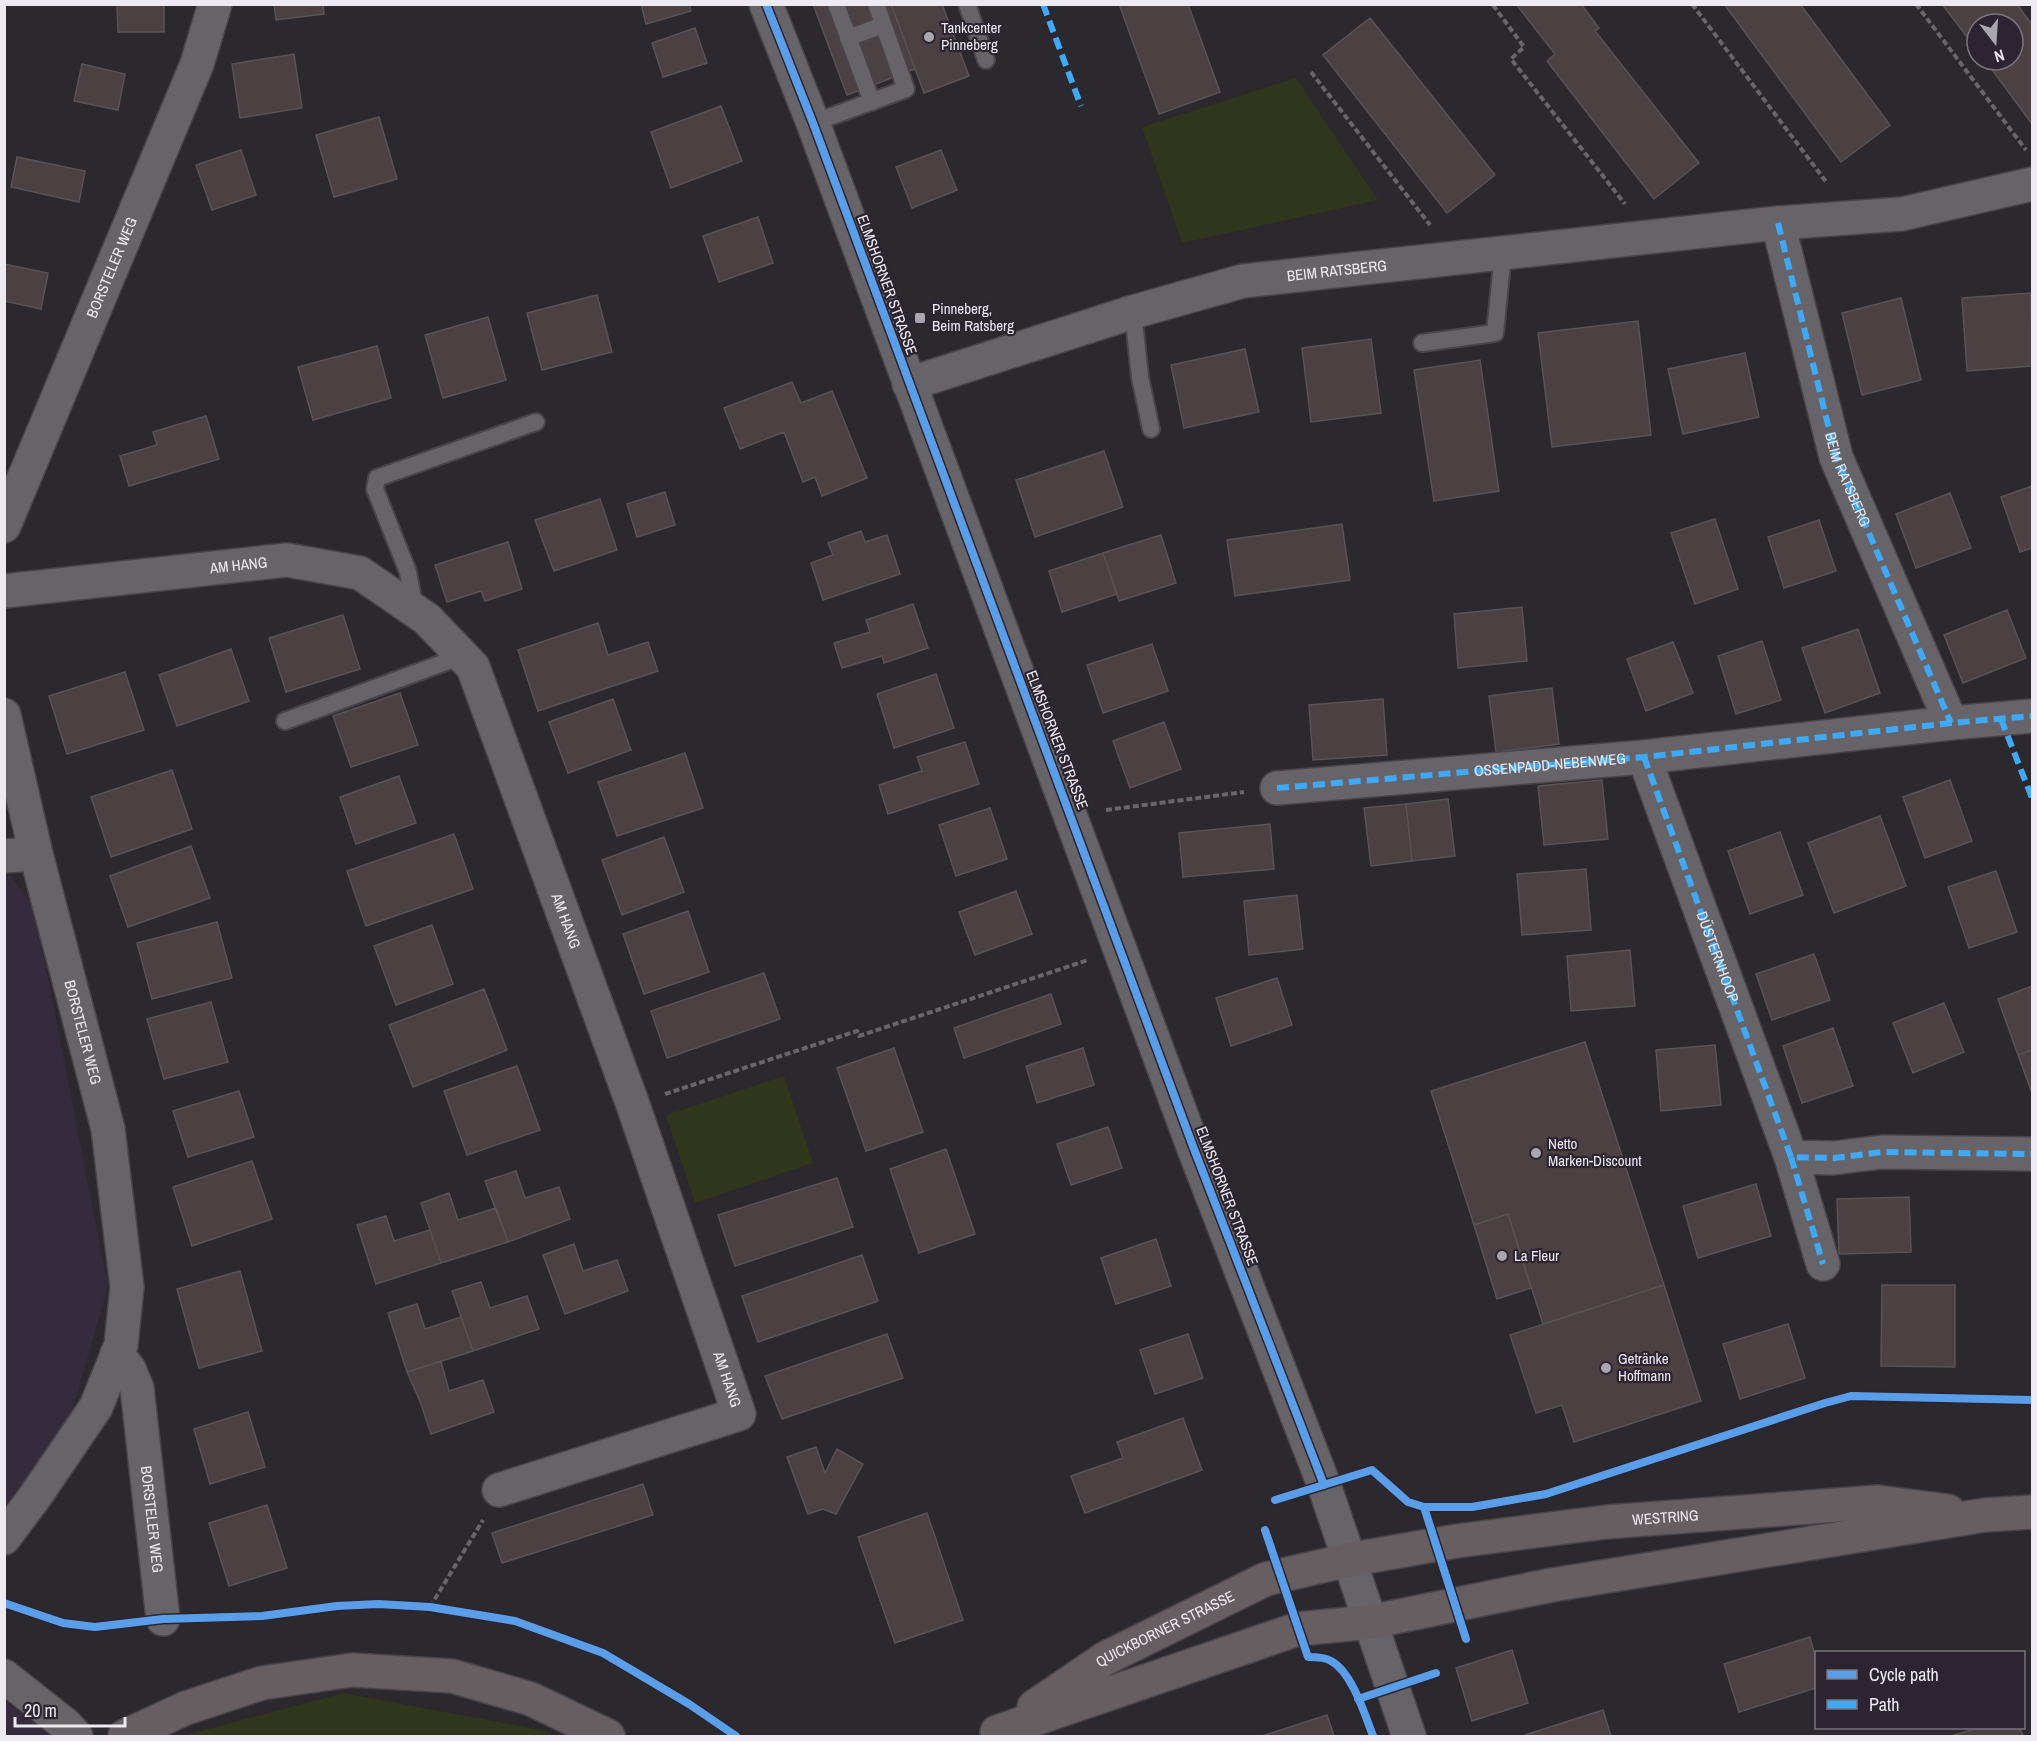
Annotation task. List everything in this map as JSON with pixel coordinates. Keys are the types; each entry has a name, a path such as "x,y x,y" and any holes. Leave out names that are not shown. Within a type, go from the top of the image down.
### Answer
{"main road":[{"name":"WESTRING","path":"1348,1560 1457,1540 1606,1522 1878,1502 1985,1515"},
{"name":"WESTRING","path":"1370,1622 1552,1585 1985,1515 2032,1512"},
{"name":"QUICKBORNER STRASSE","path":"993,1734 1106,1658 1266,1579 1348,1560"},
{"name":"QUICKBORNER STRASSE","path":"993,1734 1298,1629 1370,1622"},
{"path":"125,1737 186,1708 262,1683 352,1670 452,1676 531,1699 608,1737"}],"street":[{"name":"BORSTELER WEG","path":"4,526 197,64 214,4"},
{"name":"ELMSHORNER STRASSE","path":"766,4 813,123 1194,1149 1324,1485 1409,1737"},
{"name":"BEIM RATSBERG","path":"909,384 1133,312 1243,281 1778,223 1902,214 2032,184"},
{"name":"BEIM RATSBERG","path":"1778,223 1836,457 1951,723"},
{"name":"AM HANG","path":"4,591 287,560 360,573 427,619 473,667 633,1105 739,1414 499,1490"},
{"name":"BORSTELER WEG","path":"4,715 20,855 108,1129 127,1287 121,1345 96,1407 4,1538"},
{"name":"OSSENPADD-NEBENWEG","path":"1277,788 1644,757 2032,716"},
{"name":"DÜSTERNHOOP","path":"1644,757 1791,1157 1823,1264"},
{"path":"1791,1157 1834,1158 1882,1152 2032,1154"},
{"name":"BORSTELER WEG","path":"117,1354 129,1369 137,1389 163,1619"},
{"path":"4,1676 66,1725 76,1737"}],"lane":[{"path":"836,4 872,102"},
{"path":"813,123 906,89 876,4"},
{"path":"967,4 986,60"},
{"path":"848,38 883,25"},
{"path":"1422,343 1495,333 1503,253"},
{"path":"1133,312 1140,377 1152,429"},
{"path":"415,610 408,572 375,489 377,478 536,422"},
{"path":"285,721 462,657"}],"path":[{"path":"1692,4 1853,217"},
{"path":"1916,4 2032,158"},
{"path":"1493,5 1524,47 1511,59 1651,236"},
{"path":"1311,72 1456,258"},
{"path":"1070,813 1277,788"},
{"path":"633,1105 857,1031 859,1036 1120,949"},
{"path":"430,1607 480,1526 499,1490"}],"shaded area":[{"path":"10,876 34,906 108,1287 64,1438 5,1505 4,877"},
{"path":"5,1702 53,1736 5,1736"}],"green space":[{"path":"1296,78 1378,200 1182,243 1142,127"},
{"path":"784,1076 813,1163 695,1203 666,1115"},
{"path":"344,1693 546,1731 553,1736 184,1736"}],"building":[{"path":"117,4 164,4 164,32 118,32"},
{"path":"274,4 323,4 324,14 276,20"},
{"path":"641,4 689,4 691,11 646,24"},
{"path":"813,4 891,4 915,69 847,95"},
{"name":"Tankcenter Pinneberg","path":"891,4 942,4 969,76 924,93"},
{"path":"1119,4 1188,4 1220,92 1159,114"},
{"path":"1516,4 1581,4 1599,28 1595,31 1699,163 1654,199 1547,61 1555,54"},
{"path":"1724,4 1800,4 1890,125 1841,162"},
{"path":"1942,4 2017,4 2023,12 1965,12 1965,34"},
{"path":"2025,15 2032,25 2032,124 1994,72 2025,72"},
{"path":"1370,18 1495,175 1447,213 1323,55"},
{"path":"695,28 707,63 663,77 652,43"},
{"path":"294,54 302,108 240,118 232,64"},
{"path":"82,64 125,74 118,110 74,101"},
{"path":"721,106 742,161 671,188 651,132"},
{"path":"379,117 397,179 334,197 316,135"},
{"path":"241,150 256,195 212,210 196,165"},
{"path":"941,150 957,190 912,208 896,167"},
{"path":"17,157 85,171 79,202 11,187"},
{"path":"758,217 773,263 719,282 703,236"},
{"path":"4,264 48,273 41,309 4,301"},
{"path":"2031,293 2032,366 1967,371 1962,298"},
{"path":"597,295 612,352 542,370 527,313"},
{"path":"1901,298 1921,380 1862,395 1842,313"},
{"path":"488,317 506,380 443,398 425,335"},
{"path":"1638,321 1651,435 1552,447 1538,333"},
{"path":"1371,339 1381,413 1311,422 1302,348"},
{"path":"377,346 391,398 313,420 298,367"},
{"path":"1245,349 1259,412 1184,428 1171,365"},
{"path":"1745,353 1759,417 1683,434 1668,369"},
{"path":"1480,360 1499,491 1434,501 1414,370"},
{"path":"792,382 801,403 832,391 867,478 822,496 815,477 803,482 784,432 740,449 724,408"},
{"path":"206,416 219,459 129,486 120,456 157,445 153,432"},
{"path":"1104,451 1123,507 1035,537 1016,480"},
{"path":"2032,486 2032,548 2020,552 2001,497"},
{"path":"665,492 675,525 637,537 627,504"},
{"path":"1950,493 1971,548 1916,568 1896,514"},
{"path":"600,499 617,550 554,571 535,520"},
{"path":"1715,519 1738,589 1695,604 1671,533"},
{"path":"1819,520 1836,571 1784,588 1768,537"},
{"path":"1342,524 1350,580 1235,596 1227,540"},
{"path":"861,531 865,542 887,535 900,574 823,600 811,563 833,555 828,543"},
{"path":"1161,535 1176,583 1119,601 1103,553"},
{"path":"508,542 522,589 485,601 481,591 447,602 435,565"},
{"path":"1103,553 1117,594 1062,612 1049,571"},
{"path":"913,604 928,648 884,663 882,656 842,668 834,643 870,632 866,620"},
{"path":"1522,607 1527,661 1458,668 1454,614"},
{"path":"2007,610 2026,658 1963,683 1944,635"},
{"path":"343,615 360,669 286,692 269,638"},
{"path":"598,623 608,655 648,642 658,671 538,711 518,650"},
{"path":"1858,629 1880,693 1825,713 1802,648"},
{"path":"1762,641 1781,700 1736,714 1718,656"},
{"path":"1673,642 1693,693 1646,711 1627,659"},
{"path":"1152,644 1168,691 1103,713 1087,665"},
{"path":"231,649 249,701 177,726 159,675"},
{"path":"125,672 144,730 67,754 49,696"},
{"path":"936,674 954,728 894,748 877,694"},
{"path":"1552,688 1559,744 1496,752 1489,696"},
{"path":"400,693 418,745 351,767 333,716"},
{"path":"613,699 631,750 568,773 549,722"},
{"path":"1383,699 1387,755 1313,760 1309,705"},
{"path":"1164,722 1181,769 1130,788 1113,741"},
{"path":"965,742 979,784 888,814 879,785 922,771 917,757"},
{"path":"685,753 703,808 617,836 598,782"},
{"path":"172,770 192,829 111,857 91,797"},
{"path":"399,776 416,823 356,844 340,797"},
{"path":"1602,780 1608,839 1544,845 1538,786"},
{"path":"1950,780 1972,841 1925,858 1903,797"},
{"path":"1448,799 1455,856 1412,861 1406,804"},
{"path":"1406,804 1412,861 1371,866 1364,808"},
{"path":"990,808 1007,859 956,876 939,825"},
{"path":"1880,816 1906,886 1834,913 1808,843"},
{"path":"1270,824 1274,869 1183,877 1179,833"},
{"path":"1780,832 1803,895 1750,914 1728,851"},
{"path":"454,834 473,889 366,926 347,871"},
{"path":"664,837 684,892 622,915 602,860"},
{"path":"191,846 210,898 128,927 110,876"},
{"path":"1586,869 1591,930 1522,935 1517,874"},
{"path":"1996,871 2017,932 1969,948 1948,887"},
{"path":"1016,891 1032,934 975,955 959,912"},
{"path":"1297,895 1303,949 1249,955 1244,901"},
{"path":"688,911 709,972 644,994 623,934"},
{"path":"217,922 232,978 152,999 137,943"},
{"path":"432,925 453,984 396,1005 374,946"},
{"path":"1630,950 1635,1006 1571,1011 1567,956"},
{"path":"1814,954 1830,1000 1772,1020 1756,974"},
{"path":"764,973 780,1019 667,1058 651,1011"},
{"path":"1277,978 1292,1025 1231,1046 1216,998"},
{"path":"2032,986 2032,1050 2018,1055 1998,999"},
{"path":"484,989 507,1050 413,1087 389,1025"},
{"path":"1051,994 1061,1024 964,1058 954,1028"},
{"path":"211,1002 228,1062 164,1079 147,1019"},
{"path":"1944,1003 1964,1052 1913,1073 1893,1023"},
{"path":"1833,1028 1853,1086 1802,1103 1783,1046"},
{"name":"Netto Marken-Discount","path":"1585,1042 1664,1285 1543,1324 1508,1214 1474,1225 1431,1091"},
{"path":"1715,1045 1721,1105 1661,1111 1656,1050"},
{"path":"894,1048 923,1132 866,1151 837,1068"},
{"path":"1083,1048 1094,1085 1037,1103 1026,1066"},
{"path":"2032,1050 2032,1093 2018,1055"},
{"path":"517,1066 540,1130 467,1155 444,1091"},
{"path":"239,1091 254,1137 188,1157 173,1111"},
{"path":"1108,1127 1122,1168 1071,1185 1057,1144"},
{"path":"946,1149 975,1234 919,1253 890,1169"},
{"path":"252,1161 272,1219 192,1246 173,1187"},
{"path":"516,1171 525,1198 559,1187 570,1219 508,1242 485,1181"},
{"path":"837,1178 853,1227 735,1266 718,1215"},
{"path":"1756,1184 1771,1236 1698,1258 1683,1206"},
{"path":"449,1193 458,1220 496,1208 508,1242 441,1263 421,1203"},
{"path":"1909,1197 1911,1252 1839,1254 1837,1199"},
{"name":"La Fleur","path":"1508,1214 1531,1288 1497,1299 1474,1225"},
{"path":"386,1216 394,1241 430,1230 441,1263 376,1284 357,1225"},
{"path":"1156,1239 1171,1286 1116,1304 1101,1258"},
{"path":"574,1244 583,1271 617,1260 628,1291 565,1314 543,1255"},
{"path":"862,1255 878,1301 758,1342 742,1296"},
{"path":"240,1271 262,1351 199,1368 177,1289"},
{"path":"481,1282 490,1308 527,1296 539,1329 473,1351 452,1291"},
{"name":"Getränke Hoffmann","path":"1664,1285 1701,1401 1574,1442 1562,1405 1536,1413 1510,1335"},
{"path":"1882,1285 1955,1285 1955,1367 1881,1366"},
{"path":"417,1304 425,1329 461,1317 473,1351 407,1372 388,1313"},
{"path":"1788,1324 1805,1378 1740,1399 1723,1344"},
{"path":"887,1334 903,1378 782,1419 765,1376"},
{"path":"1188,1334 1203,1378 1155,1394 1140,1350"},
{"path":"441,1361 449,1391 483,1380 494,1412 431,1434 407,1372"},
{"path":"248,1412 265,1467 210,1484 194,1429"},
{"path":"1183,1418 1202,1470 1085,1513 1071,1476 1123,1458 1117,1442"},
{"path":"816,1447 825,1473 837,1449 863,1464 836,1514 823,1509 808,1514 787,1457"},
{"path":"643,1484 653,1515 502,1563 492,1533"},
{"path":"267,1505 287,1568 229,1586 209,1523"},
{"path":"927,1513 963,1620 895,1643 858,1537"},
{"path":"1810,1637 1815,1656 1815,1688 1739,1712 1724,1664"},
{"path":"1512,1650 1528,1703 1472,1721 1456,1668"},
{"path":"1603,1710 1611,1736 1522,1736"},
{"path":"1327,1715 1334,1736 1262,1736"},
{"path":"1975,1729 2020,1729 2023,1736 1951,1736"}],"marked path":[{"path":"1043,4 1081,106"},
{"path":"1778,223 1836,457 1951,723"},
{"path":"1277,788 1644,757 2032,716"},
{"path":"2001,719 2032,798"},
{"path":"1644,757 1791,1157 1834,1158 1882,1152 2032,1154"},
{"path":"1791,1157 1823,1264"}],"cycle path":[{"path":"766,4 813,123 1194,1149 1324,1485"},
{"path":"1275,1500 1372,1470 1408,1502 1424,1507 1472,1507 1546,1494 1851,1396 2032,1400"},
{"path":"1424,1507 1466,1639"},
{"path":"1265,1530 1308,1657 1329,1660 1345,1674 1357,1695 1373,1736"},
{"path":"4,1603 63,1623 95,1627 163,1619 262,1616 337,1606 378,1604 430,1607 515,1621 603,1653 689,1704 736,1736"},
{"path":"1358,1699 1436,1673"}],"place":[{"name":"Tankcenter Pinneberg","path":"929,37"},
{"name":"Pinneberg, Beim Ratsberg","path":"920,318"},
{"name":"Netto Marken-Discount","path":"1536,1153"},
{"name":"La Fleur","path":"1502,1256"},
{"name":"Getränke Hoffmann","path":"1606,1368"}]}
